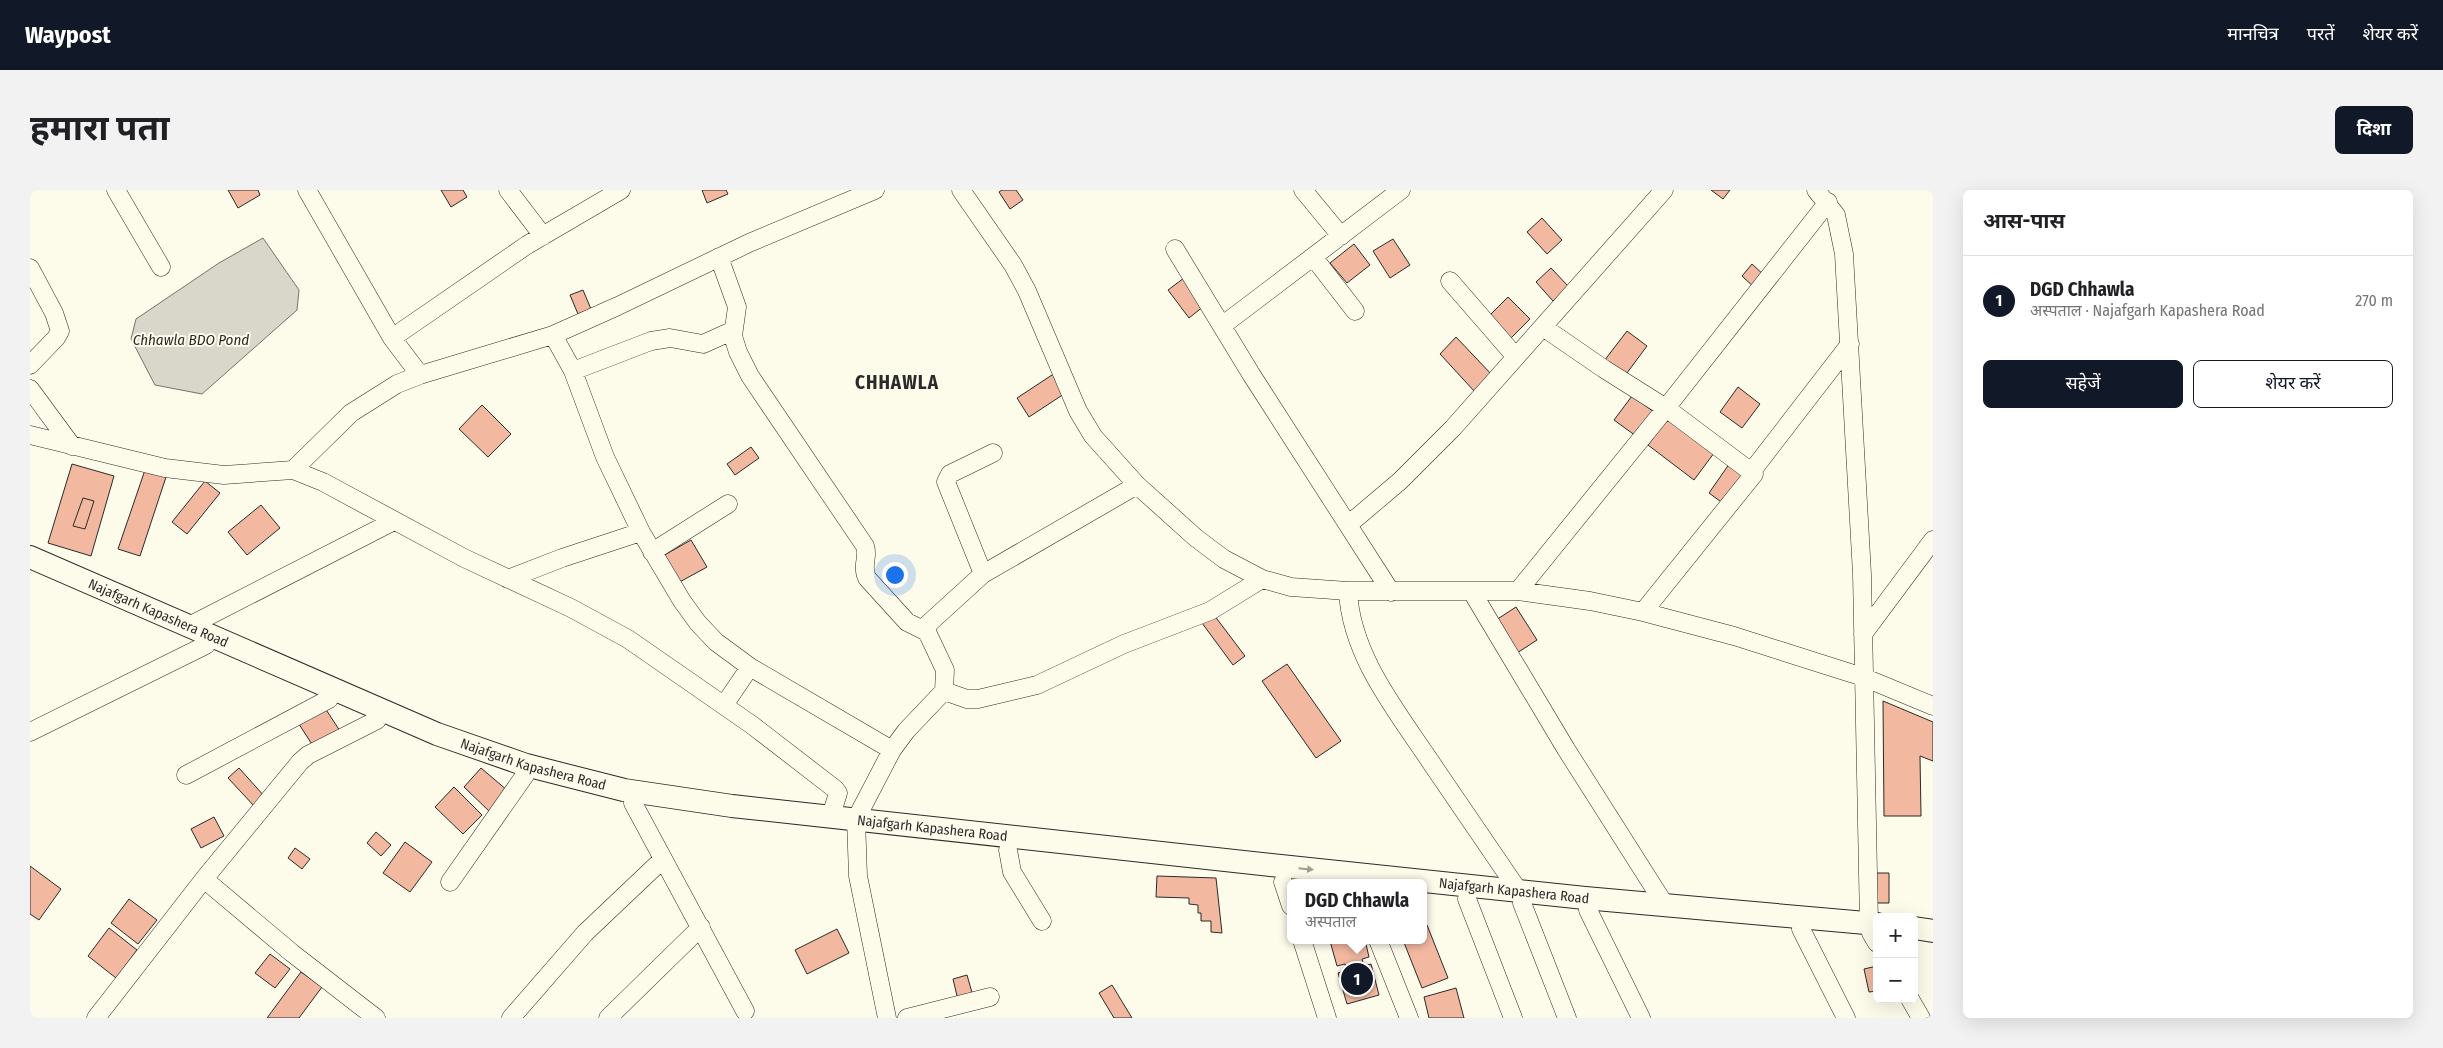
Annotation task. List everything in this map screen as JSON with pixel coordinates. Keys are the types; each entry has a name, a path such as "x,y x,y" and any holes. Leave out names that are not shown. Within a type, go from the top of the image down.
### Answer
{"main road":[{"name":"Najafgarh Kapashera Road","path":"30,557 429,731 526,765 624,790 732,806 830,816 856,825 1281,866 1381,879"},
{"path":"30,569 91,592 329,699 476,760 572,790 633,803 856,825 1008,850 1287,882"},
{"name":"Najafgarh Kapashera Road","path":"1427,885 1520,897 1665,905 1873,931"},
{"path":"1427,896 1467,899 1520,897 1588,910 1801,929 1873,931"},
{"path":"1918,929 1933,931"},
{"path":"1918,938 1933,940"}],"street":[{"path":"116,190 161,267"},
{"path":"307,190 392,338 420,375"},
{"path":"508,190 543,236"},
{"path":"392,338 543,236 620,190"},
{"path":"293,470 351,413 397,384 420,375 553,334 618,306 719,257 875,190"},
{"path":"961,190 1013,265 1027,291 1078,411 1110,458 1196,538 1224,559 1262,579 1291,587 1348,592 1518,591 1590,601 1643,612 1734,636 1863,677 1933,706"},
{"path":"1303,190 1341,236"},
{"path":"1222,325 1314,258 1401,190"},
{"path":"1348,525 1426,456 1664,190"},
{"path":"1518,591 1666,408 1822,196 1836,215 1841,232 1850,344 1873,913"},
{"path":"1175,248 1251,374 1391,592"},
{"path":"719,257 737,307 738,312 732,330 738,352 764,400 865,546 864,572 867,578 907,622 927,632"},
{"path":"1314,258 1355,311"},
{"path":"30,268 54,312 60,331 56,338 30,365"},
{"path":"1450,281 1516,357"},
{"path":"1543,326 1604,369 1666,408 1752,471 1754,478 1643,612"},
{"path":"573,370 650,341 670,338 703,344 732,330"},
{"path":"553,334 573,370 605,457 641,532 682,602 698,623 716,642 750,667 892,750"},
{"path":"1752,471 1850,344"},
{"path":"30,389 72,446"},
{"path":"30,435 128,460 205,473 224,475 293,470 323,482 464,558 571,608 628,639 724,705 835,789 838,793 838,798 830,816"},
{"path":"983,574 946,482 950,474 993,453"},
{"path":"887,1018 858,876 856,825 892,750 906,731 944,691 945,670 927,632 927,625 932,618 983,574 1137,485"},
{"path":"652,552 728,504"},
{"path":"189,626 394,521"},
{"path":"508,579 562,558 641,532"},
{"path":"1863,634 1933,540"},
{"path":"944,691 967,700 1037,685 1124,644 1210,611 1262,579"},
{"path":"1348,592 1353,629 1377,679 1396,711 1520,897 1567,1018"},
{"path":"1472,592 1557,734 1665,905"},
{"path":"30,732 206,645"},
{"path":"724,705 750,667"},
{"path":"186,776 329,699"},
{"path":"96,1018 204,879 300,762 308,755 378,720"},
{"path":"450,882 525,775"},
{"path":"633,803 745,1011"},
{"path":"1008,850 1012,872 1042,921"},
{"path":"511,1018 585,933 662,860"},
{"path":"204,879 305,964 376,1018"},
{"path":"1467,899 1513,1018"},
{"path":"1588,910 1641,1018"},
{"path":"608,1018 701,927"},
{"path":"1801,929 1846,1018"},
{"path":"1303,944 1328,1018"},
{"path":"1380,944 1409,1018"},
{"path":"907,1018 990,997"},
{"path":"1912,1003 1921,1018"}],"water":[{"name":"Chhawla BDO Pond","path":"263,238 299,290 297,310 202,394 155,385 131,339 136,319 219,263"}],"building":[{"path":"228,190 258,190 260,195 238,208"},
{"path":"441,190 463,190 467,197 451,207"},
{"path":"702,190 726,190 728,194 707,203"},
{"path":"1002,190 1016,190 1023,200 1010,209 999,192"},
{"path":"1711,190 1730,190 1723,199"},
{"path":"1542,218 1562,240 1547,254 1527,232"},
{"path":"1393,239 1410,265 1390,278 1373,251"},
{"path":"1354,244 1370,265 1347,283 1330,263"},
{"path":"1752,264 1766,277 1756,289 1742,276"},
{"path":"1551,268 1568,286 1553,301 1536,282"},
{"path":"1184,278 1204,306 1189,318 1168,290"},
{"path":"583,290 591,309 578,314 570,295"},
{"path":"1508,297 1530,319 1511,338 1489,316"},
{"path":"1627,331 1647,346 1624,377 1604,361"},
{"path":"1456,337 1493,376 1475,392 1440,354"},
{"path":"1055,373 1067,392 1029,417 1017,398"},
{"path":"1738,387 1760,404 1742,428 1720,412"},
{"path":"1632,396 1654,412 1636,436 1614,420"},
{"path":"482,405 511,434 488,457 459,429"},
{"path":"1671,414 1717,449 1694,480 1648,445"},
{"path":"751,447 759,458 735,475 727,464"},
{"path":"1732,460 1752,475 1728,507 1709,493"},
{"path":"72,464 114,476 91,556 48,543"},
{"path":"145,470 166,477 140,556 118,549"},
{"path":"205,481 220,493 187,534 172,522"},
{"path":"83,498 94,501 85,529 73,526"},
{"path":"261,505 280,528 247,555 228,532"},
{"path":"691,540 707,567 676,584 661,557"},
{"path":"1516,607 1537,640 1517,653 1496,620"},
{"path":"1214,615 1245,656 1233,665 1202,623"},
{"path":"1287,664 1341,741 1316,758 1262,681"},
{"path":"1883,701 1933,722 1933,761 1920,756 1921,816 1884,816"},
{"path":"323,705 342,734 315,749 297,721"},
{"path":"239,768 265,797 255,807 228,778"},
{"path":"481,768 508,791 490,812 464,787"},
{"path":"454,787 482,815 463,834 435,807"},
{"path":"214,817 224,836 201,848 191,829"},
{"path":"376,832 391,845 381,856 367,843"},
{"path":"405,842 432,862 410,892 383,873"},
{"path":"295,848 310,859 302,869 288,858"},
{"path":"30,866 61,889 39,920 30,914"},
{"path":"1875,873 1889,873 1889,903 1875,903"},
{"path":"1157,876 1216,878 1222,933 1211,932 1211,921 1201,921 1198,905 1189,904 1189,898 1156,897"},
{"path":"129,899 157,920 138,944 111,923"},
{"path":"1427,925 1448,978 1422,988 1405,944 1427,944"},
{"path":"109,928 137,950 116,978 88,956"},
{"path":"837,929 849,953 807,974 795,950"},
{"path":"1331,944 1366,944 1369,957 1362,959 1364,966 1371,964 1379,995 1347,1004 1338,973 1346,970 1345,964 1337,966"},
{"path":"270,954 290,969 275,988 255,973"},
{"path":"1873,967 1873,992 1869,992 1864,969"},
{"path":"301,972 322,987 299,1018 267,1018"},
{"path":"967,975 973,996 958,1000 953,979"},
{"path":"1112,985 1132,1018 1114,1018 1099,993"},
{"path":"1456,988 1464,1018 1429,1018 1424,997"}],"place":[{"name":"DGD Chhawla","path":"1357,979"}],"district":[{"name":"CHHAWLA","path":"897,382"}]}
